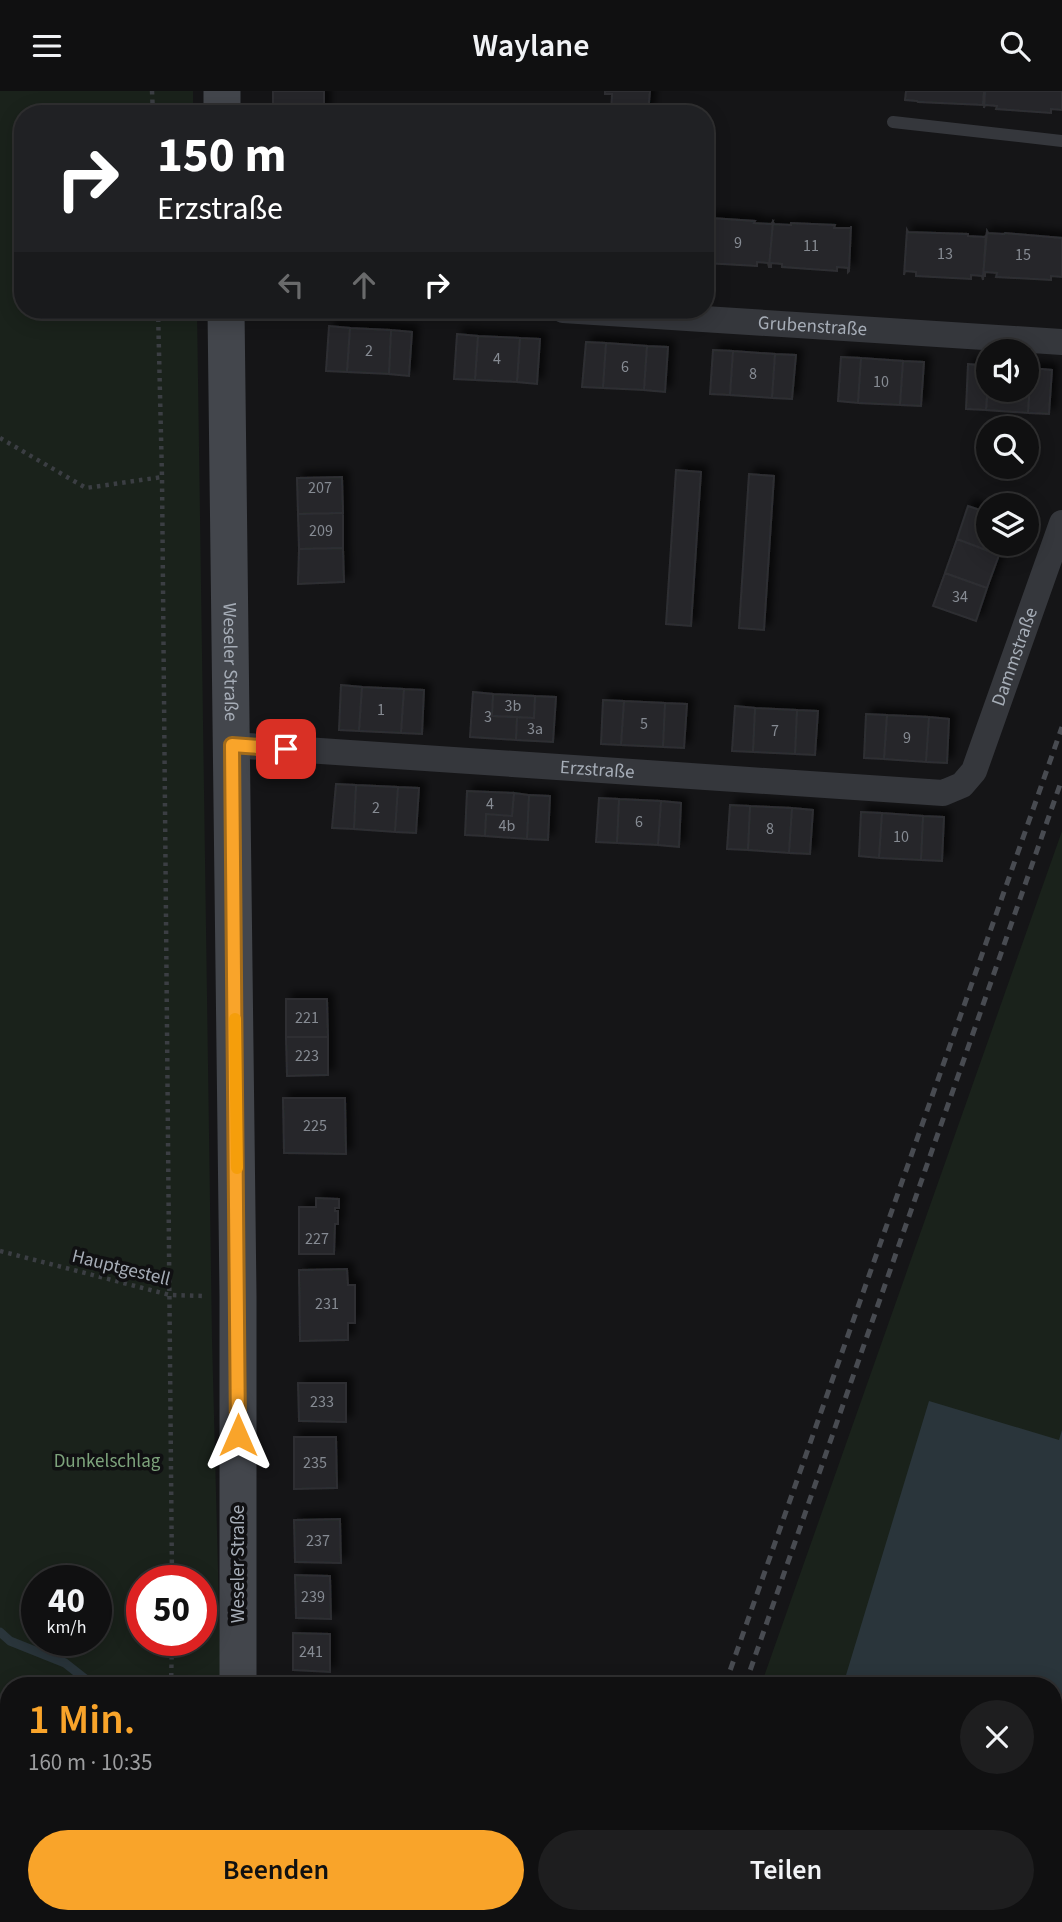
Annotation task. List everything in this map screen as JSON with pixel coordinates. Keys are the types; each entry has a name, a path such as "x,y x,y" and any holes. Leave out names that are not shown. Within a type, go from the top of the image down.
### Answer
{"main road":[{"name":"Weseler Straße","path":"226,319 238,1296 238,1677"}],"street":[{"name":"Grubenstraße","path":"703,319 1062,342"},
{"name":"Dammstraße","path":"962,785 974,771 1062,523"},
{"name":"Erzstraße","path":"232,745 943,793 962,785"}],"lane":[{"path":"893,122 1062,141"}],"path":[{"path":"158,319 172,1565"},
{"path":"0,438 86,488 162,477"},
{"name":"Hauptgestell","path":"0,1251 170,1296 238,1296"},
{"path":"171,1677 172,1656"}],"green space":[{"name":"Dunkelschlag","path":"0,91 193,91 193,105 14,105 14,319 197,319 212,1339 221,1677 0,1677"},
{"path":"1062,831 1062,1677 764,1677"}],"shaded area":[{"path":"929,1401 1059,1440 1062,1430 1062,1677 845,1677"}],"building":[{"path":"273,91 324,91 324,105 273,105"},
{"path":"605,91 650,91 649,105 611,105 612,94 605,94"},
{"path":"906,91 984,91 983,105 905,100"},
{"path":"985,91 1062,91 1062,110 1051,109 1051,113 996,109 997,106 985,105 984,108"},
{"path":"714,218 755,221 754,223 773,222 769,267 768,263 757,262 757,266 714,264"},
{"path":"773,222 851,228 849,271 848,268 837,267 837,271 782,267 782,264 771,263 769,267"},
{"path":"907,230 968,236 986,235 983,280 982,276 971,275 971,279 916,276 916,272 905,271 904,275"},
{"path":"987,231 1062,238 1062,277 1051,276 1051,280 996,277 997,273 985,272 983,276"},
{"path":"329,326 350,328 347,372 326,371"},
{"path":"350,328 391,330 389,374 347,372"},
{"path":"391,330 412,332 409,376 389,374"},
{"path":"457,334 478,336 475,380 454,379"},
{"path":"478,336 520,338 517,382 475,380"},
{"path":"520,338 540,339 537,384 517,382"},
{"path":"586,342 606,343 603,388 582,387"},
{"path":"606,343 647,346 644,390 603,388"},
{"path":"647,346 668,347 665,392 644,390"},
{"path":"713,350 733,351 730,395 710,394"},
{"path":"733,351 775,354 772,398 730,395"},
{"path":"775,354 796,355 792,399 772,398"},
{"path":"841,357 861,358 858,403 838,401"},
{"path":"861,358 903,361 900,405 858,403"},
{"path":"903,361 924,362 921,406 900,405"},
{"path":"968,364 976,365 976,402 987,402 986,410 966,409"},
{"path":"1039,369 1052,370 1049,414 1028,413 1029,402 1039,402"},
{"path":"987,402 1029,402 1028,413 986,410"},
{"path":"676,470 701,472 691,626 666,624"},
{"path":"749,474 774,476 764,630 739,628"},
{"path":"342,477 343,513 298,514 297,478"},
{"path":"968,506 976,509 976,546 957,539"},
{"path":"343,513 343,548 299,549 298,514"},
{"path":"957,539 976,546 976,556 999,556 987,588 945,573"},
{"path":"343,548 344,582 298,584 299,549"},
{"path":"945,573 987,588 976,621 933,606"},
{"path":"341,685 362,687 359,731 339,730"},
{"path":"362,687 404,689 401,733 359,731"},
{"path":"404,689 424,690 422,734 401,733"},
{"path":"473,692 493,694 492,716 517,717 516,740 470,737"},
{"path":"493,694 535,696 534,718 492,716"},
{"path":"535,696 556,697 553,742 516,740 517,717 534,718"},
{"path":"603,700 624,701 621,745 601,744"},
{"path":"624,701 665,703 663,747 621,745"},
{"path":"665,703 687,704 684,748 663,747"},
{"path":"735,706 755,708 753,752 732,751"},
{"path":"755,708 797,710 795,754 753,752"},
{"path":"797,710 818,711 815,755 795,754"},
{"path":"866,714 887,715 884,759 864,758"},
{"path":"887,715 929,717 926,762 884,759"},
{"path":"929,717 949,719 947,763 926,762"},
{"path":"336,784 356,785 354,829 332,828"},
{"path":"356,785 398,787 395,832 354,829"},
{"path":"398,787 419,788 416,833 395,832"},
{"path":"467,791 514,793 512,816 486,814 485,836 465,835"},
{"path":"514,793 529,795 527,839 485,836 486,814 512,816"},
{"path":"529,795 550,796 548,840 527,839"},
{"path":"599,798 619,799 617,843 596,842"},
{"path":"619,799 661,801 658,845 617,843"},
{"path":"661,801 681,803 679,847 658,845"},
{"path":"730,805 750,806 748,850 727,849"},
{"path":"750,806 792,808 789,853 748,850"},
{"path":"792,808 813,810 810,854 789,853"},
{"path":"861,812 882,813 879,858 859,856"},
{"path":"882,813 923,816 921,860 879,858"},
{"path":"923,816 944,817 942,861 921,860"},
{"path":"286,999 327,999 328,1037 286,1037"},
{"path":"286,1037 328,1037 328,1075 287,1076"},
{"path":"283,1098 345,1098 346,1154 284,1153"},
{"path":"316,1198 339,1199 339,1208 335,1208 335,1211 338,1211 338,1224 335,1224 334,1254 299,1254 299,1207 316,1207"},
{"path":"347,1269 348,1285 355,1285 355,1323 348,1323 348,1340 300,1341 299,1270"},
{"path":"298,1383 346,1383 346,1422 299,1421"},
{"path":"294,1437 336,1437 337,1488 294,1489"},
{"path":"340,1519 341,1563 295,1562 294,1520"},
{"path":"295,1575 330,1576 331,1619 296,1618"},
{"path":"293,1633 330,1634 330,1672 293,1670"}],"waterway":[{"path":"0,1632 10,1641 65,1663 83,1677"}],"railway":[{"path":"728,1677 1062,727"},
{"path":"748,1677 1062,779"}],"slow traffic":[{"path":"235,1019 237,1168"}],"route":[{"path":"238,1435 232,745 286,749"}]}
